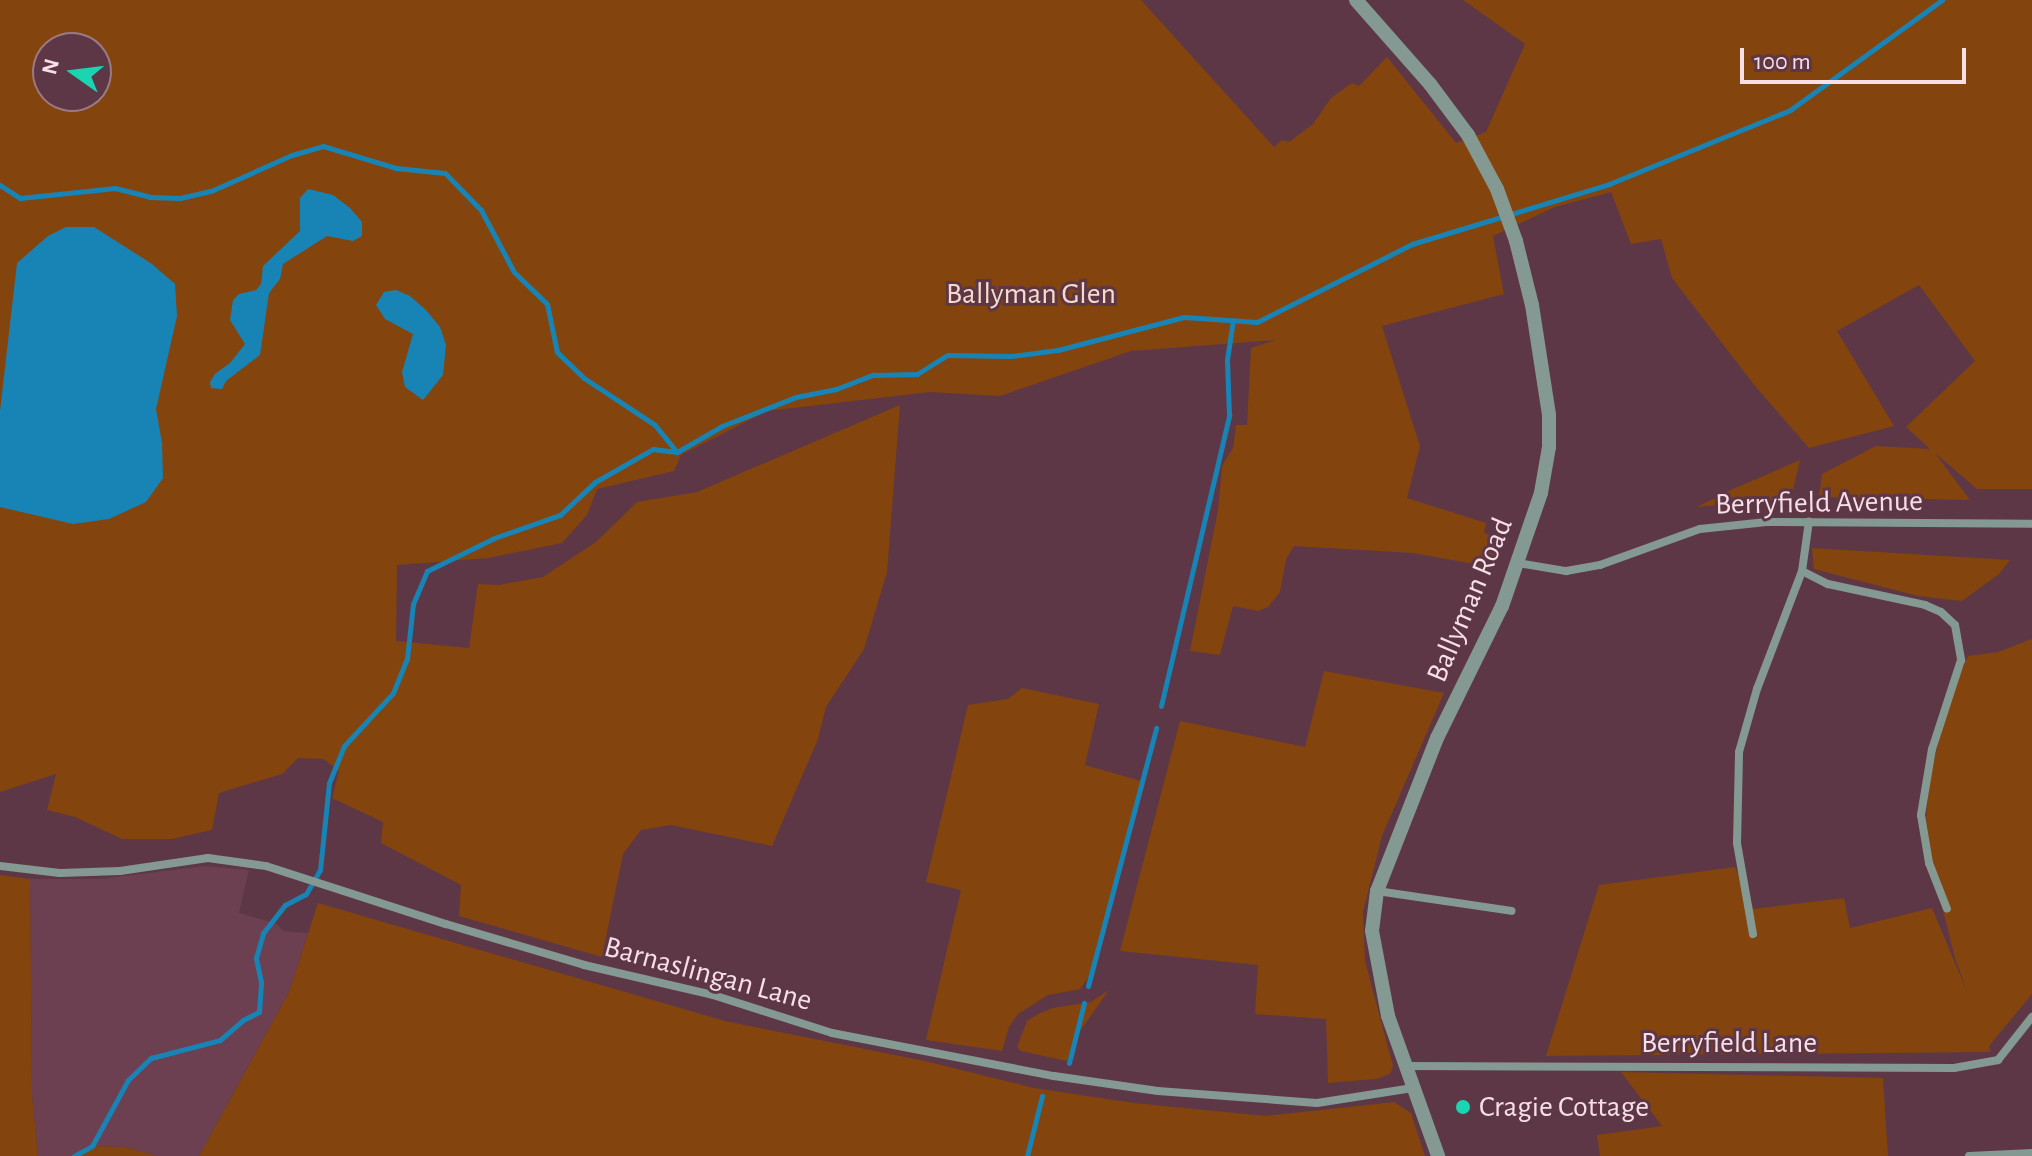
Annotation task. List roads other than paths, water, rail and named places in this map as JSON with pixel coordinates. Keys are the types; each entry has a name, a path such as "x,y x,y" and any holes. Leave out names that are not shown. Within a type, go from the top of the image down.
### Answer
{"street":[{"name":"Ballyman Road","path":"1356,0 1444,102 1468,135 1497,189 1516,241 1532,305 1549,415 1549,447 1541,493 1518,563 1502,606 1437,738 1377,891 1372,931 1378,973 1404,1066 1438,1156"},
{"name":"Berryfield Avenue","path":"1518,563 1566,571 1600,565 1700,529 1809,521 1936,526 2032,524"},
{"path":"1753,934 1737,843 1739,752 1757,689 1802,571 1809,521"},
{"path":"1802,571 1828,584 1925,605 1941,612 1955,625 1961,660 1932,749 1921,815 1929,863 1947,909"},
{"name":"Barnaslingan Lane","path":"0,866 60,873 120,871 208,858 266,866 584,965 713,995 832,1033 1054,1076 1158,1091 1317,1103 1413,1088"},
{"path":"1377,891 1512,911"},
{"name":"Berryfield Lane","path":"1404,1066 1954,1068 1998,1060 2032,1017"},
{"path":"1969,1156 2032,1153"}],"water":[{"path":"308,189 333,195 350,208 362,222 362,236 353,241 327,236 283,264 280,279 269,293 260,355 226,381 222,389 211,388 210,382 215,374 230,363 245,344 230,320 233,300 239,294 256,290 261,284 263,266 300,231 300,198"},
{"path":"66,227 94,227 152,264 175,284 177,316 156,409 162,443 163,478 146,502 109,519 73,524 0,507 0,411 17,263 48,236"},
{"path":"396,290 410,296 426,310 440,327 446,345 443,375 423,400 405,387 402,372 413,334 385,319 376,305 384,292"}],"waterway":[{"path":"74,1156 92,1146 128,1080 151,1058 220,1040 243,1020 259,1012 261,982 256,958 263,933 285,905 306,894 320,870 329,783 344,746 393,693 407,659 413,604 427,571 494,538 560,515 595,482 653,449 677,452 722,426 796,397 836,389 873,375 917,374 948,355 1011,356 1058,350 1184,317 1257,322 1412,244 1609,184 1790,110 1942,0"},
{"path":"0,185 20,198 115,188 150,197 180,198 211,191 292,155 323,146 396,168 445,173 481,210 514,272 547,304 557,352 584,378 655,425 677,452"},
{"path":"1161,706 1229,415 1227,360 1233,320"},
{"path":"1088,986 1156,728"},
{"path":"1069,1063 1084,1003"},
{"path":"1027,1156 1042,1096"}],"place":[{"name":"Cragie Cottage","path":"1463,1107"}],"park label":[{"name":"Ballyman Glen","path":"1031,294"}]}
